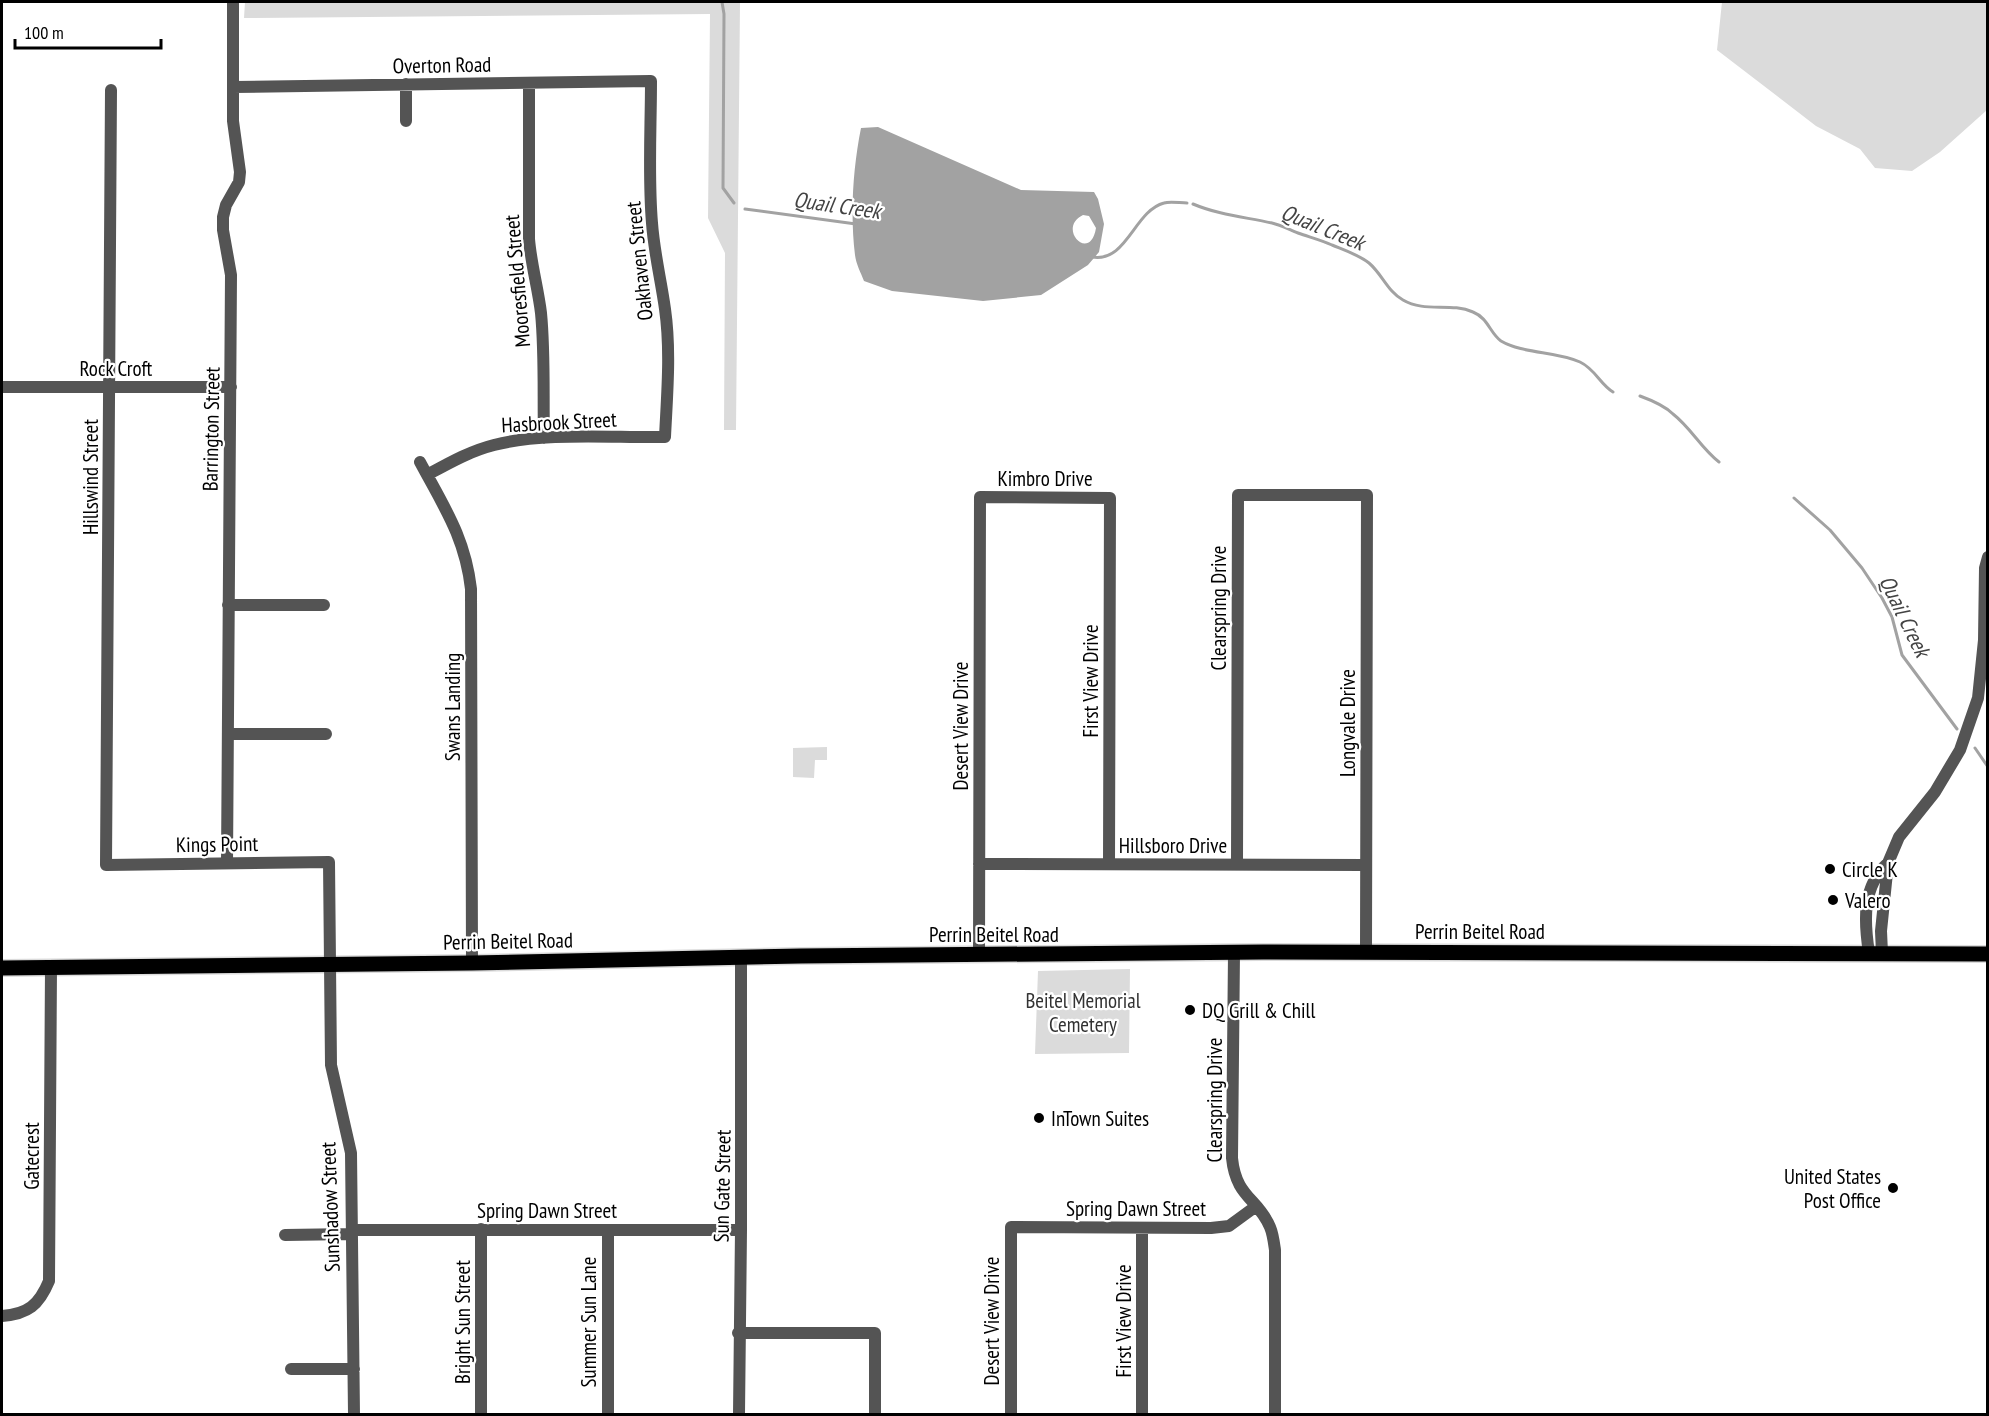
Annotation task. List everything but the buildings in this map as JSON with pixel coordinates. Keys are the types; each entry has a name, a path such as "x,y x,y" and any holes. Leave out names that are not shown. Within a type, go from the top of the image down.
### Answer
{"main road":[{"name":"Perrin Beitel Road","path":"2,968 1234,952 1988,954"}],"street":[{"name":"Barrington Street","path":"227,863 231,275 223,217 226,205 239,182 240,172 233,121 233,5"},
{"name":"Overton Road","path":"233,87 651,81"},
{"name":"Oakhaven Street","path":"651,81 651,220 665,309 667,338 665,437"},
{"name":"Mooresfield Street","path":"529,83 529,239 542,322 544,438"},
{"path":"406,84 406,121"},
{"name":"Hillswind Street","path":"106,865 111,90"},
{"name":"Rock Croft","path":"2,387 231,387"},
{"name":"Hasbrook Street","path":"427,475 455,459 495,445 544,438 665,437"},
{"name":"Swans Landing","path":"420,462 458,532 469,569 471,589 472,963"},
{"name":"Clearspring Drive","path":"1237,864 1238,495 1367,495"},
{"name":"Longvale Drive","path":"1366,952 1367,495"},
{"name":"Kimbro Drive","path":"980,497 1110,498"},
{"name":"Desert View Drive","path":"979,955 980,497"},
{"name":"First View Drive","path":"1109,864 1110,498"},
{"path":"1875,953 1865,931 1872,882 1888,863 1899,837 1935,792 1960,750 1978,698 1984,640 1985,568 1988,557"},
{"path":"228,605 324,605"},
{"path":"228,734 326,734"},
{"name":"Kings Point","path":"106,865 329,862"},
{"name":"Sunshadow Street","path":"329,862 331,1065 351,1153 354,1414"},
{"name":"Hillsboro Drive","path":"980,864 1366,865"},
{"name":"Clearspring Drive","path":"1234,952 1232,1158 1237,1182 1271,1228 1275,1250 1275,1414"},
{"name":"Sun Gate Street","path":"739,1414 741,957"},
{"name":"Gatecrest","path":"2,1316 19,1314 37,1303 44,1294 49,1281 51,968"},
{"name":"Spring Dawn Street","path":"1011,1227 1211,1228 1229,1226 1255,1207"},
{"name":"Desert View Drive","path":"1011,1227 1011,1414"},
{"name":"First View Drive","path":"1142,1227 1142,1414"},
{"name":"Spring Dawn Street","path":"285,1235 481,1229 741,1230"},
{"name":"Bright Sun Street","path":"481,1229 481,1414"},
{"name":"Summer Sun Lane","path":"608,1230 608,1414"},
{"path":"738,1333 875,1333 875,1414"},
{"path":"291,1369 354,1369"}],"green space":[{"path":"245,2 740,2 736,430 724,430 725,253 708,218 710,14 244,18"},
{"path":"1722,2 1987,2 1987,110 1940,152 1912,171 1875,168 1860,149 1816,126 1717,50"},
{"path":"827,747 827,760 815,760 814,778 793,777 793,748"},
{"name":"Beitel Memorial Cemetery","path":"1130,969 1129,1053 1035,1054 1038,971"}],"shaded area":[{"path":"878,127 1021,190 1094,192 1104,224 1099,252 1088,265 1041,295 983,301 892,291 864,281 857,265 853,239 854,175 861,128","holes":["1083,215 1089,216 1096,228 1093,238 1088,243 1082,243 1077,240 1073,228 1076,221"]}],"waterway":[{"name":"Quail Creek","path":"722,2 724,14 723,188 734,203"},
{"name":"Quail Creek","path":"1092,257 1104,257 1114,252 1154,208 1166,202 1187,203"},
{"name":"Quail Creek","path":"1193,204 1222,213 1275,224 1351,253 1369,263 1393,292 1403,300 1420,306 1464,309 1473,312 1486,322 1501,341 1519,348 1571,358 1580,362 1613,392"},
{"name":"Quail Creek","path":"745,209 856,224"},
{"name":"Quail Creek","path":"1640,396 1669,411 1719,462"},
{"name":"Quail Creek","path":"1794,498 1830,530 1862,568 1892,617 1902,655 1957,729"},
{"name":"Quail Creek","path":"1975,748 1988,767"}],"place":[{"name":"Circle K","path":"1830,869"},
{"name":"Valero","path":"1833,900"},
{"name":"DQ Grill & Chill","path":"1190,1010"},
{"name":"InTown Suites","path":"1039,1118"},
{"name":"United States Post Office","path":"1893,1188"}]}
